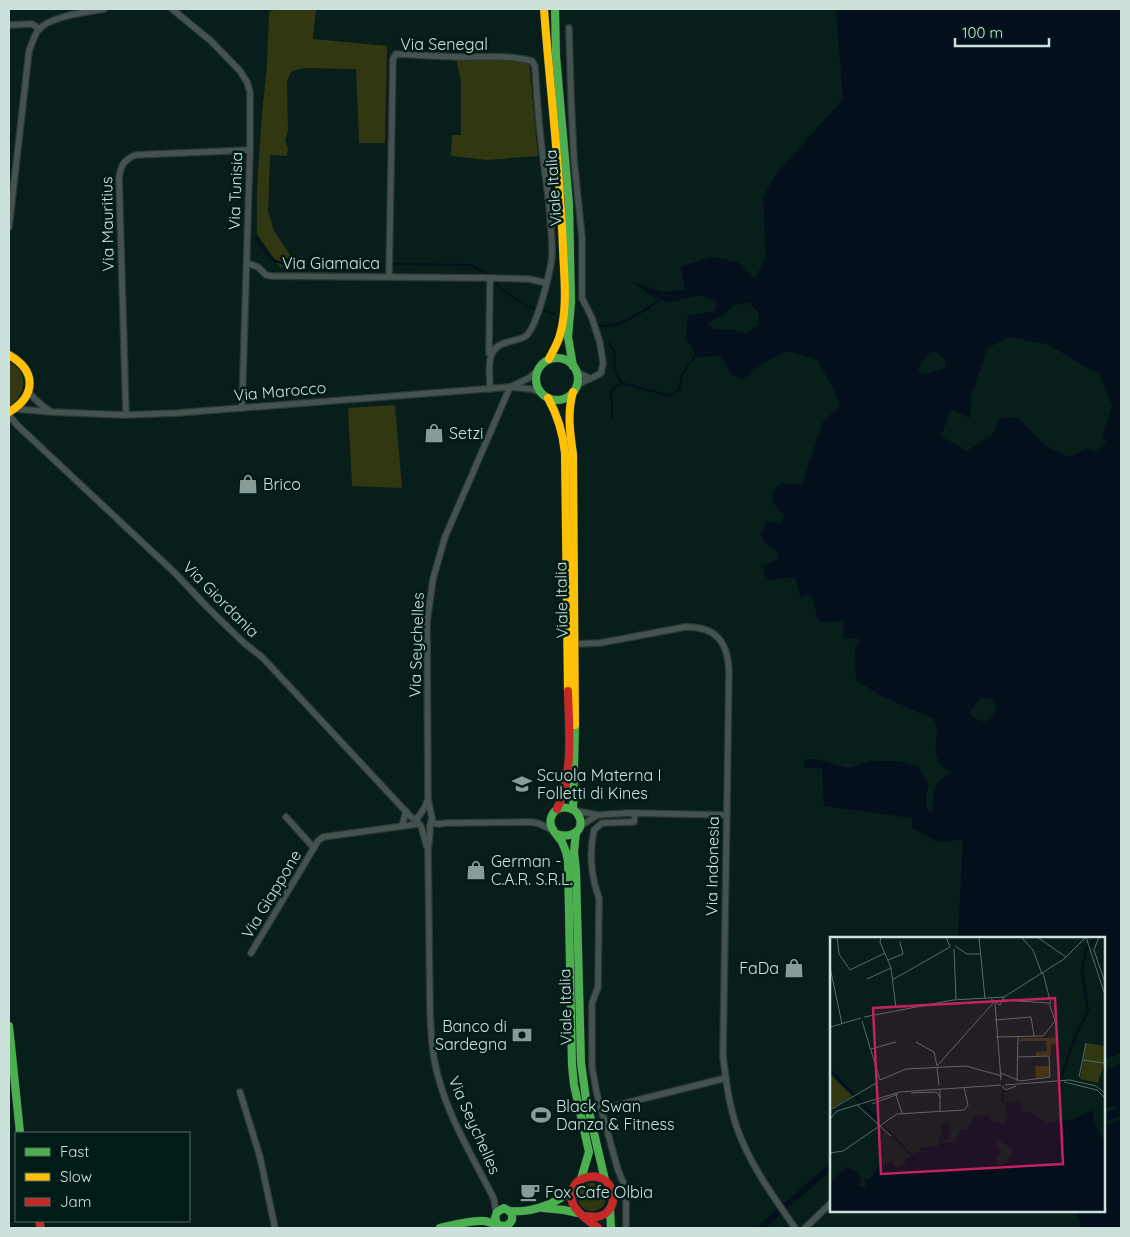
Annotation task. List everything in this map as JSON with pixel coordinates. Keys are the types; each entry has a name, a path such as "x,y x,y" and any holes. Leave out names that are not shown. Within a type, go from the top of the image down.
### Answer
{"main road":[{"name":"Viale Italia","path":"544,9 562,204 564,284 560,333 549,359"},
{"name":"Viale Italia","path":"555,9 556,56 569,204 571,302 568,337 575,369"},
{"path":"9,355 15,357 23,364 29,381 28,391 22,403 11,412"},
{"path":"556,357 562,358 568,361 575,369 578,379 568,397 555,400 548,398 540,392 536,382 537,371 544,362 556,357"},
{"name":"Viale Italia","path":"574,389 568,410 568,419 573,454 575,810"},
{"name":"Viale Italia","path":"548,398 562,425 565,454 569,743 567,780 564,794 557,809"},
{"path":"564,807 575,810 580,817 578,829 573,835 566,837 555,832 550,823 551,816 557,809 564,807"},
{"name":"Viale Italia","path":"578,829 574,852 581,1063 586,1099 605,1180"},
{"name":"Viale Italia","path":"555,832 564,848 568,861 572,1065 574,1085 589,1152 581,1179"},
{"path":"9,1026 12,1081 20,1132"},
{"path":"598,1228 573,1205 573,1190 576,1184 581,1179 589,1176 598,1176 610,1185 613,1193 610,1209 611,1228"},
{"path":"510,1218 524,1212 543,1208 562,1199 573,1190"},
{"path":"543,1208 564,1210 591,1218 599,1217 610,1209"},
{"path":"440,1228 482,1221 501,1209 510,1218"},
{"path":"496,1213 495,1218 502,1226"},
{"path":"482,1221 508,1226 510,1218"}],"street":[{"path":"9,227 29,51 33,39 40,29 50,22 104,9"},
{"name":"Via Tunisia","path":"172,9 211,41 240,71 247,82 250,92 242,408"},
{"path":"9,25 32,24 40,29"},
{"path":"569,28 570,97 582,237 582,298 594,325 603,363 601,373 589,378 574,389"},
{"name":"Via Senegal","path":"388,277 393,59 396,54 497,57 532,61 535,66 552,235 551,264 532,329 519,340 499,344 494,348 490,358"},
{"name":"Via Mauritius","path":"126,415 118,178 121,167 125,160 135,155 250,150"},
{"name":"Via Giamaica","path":"247,263 258,267 266,275 272,276 388,277"},
{"path":"388,277 490,278 546,283"},
{"path":"490,278 490,389"},
{"path":"575,369 589,378"},
{"name":"Via Marocco","path":"510,387 529,378 537,371"},
{"name":"Via Marocco","path":"11,412 126,415 177,414 510,387 540,392"},
{"name":"Via Seychelles","path":"510,387 445,537 433,579 427,622 428,799 431,820 428,851 430,1011 434,1060 443,1094 452,1115 494,1199 510,1218"},
{"path":"28,391 40,406 52,412"},
{"name":"Via Giordania","path":"11,412 31,438 175,573 244,643 262,657 412,818 419,819"},
{"name":"Via Indonesia","path":"575,644 600,643 685,627 703,628 716,636 722,642 727,652 729,672 723,1056 729,1097 737,1128 755,1167 795,1228"},
{"name":"Via Seychelles","path":"428,799 419,819 428,851"},
{"path":"575,810 598,815 636,813 727,815"},
{"path":"402,826 406,811"},
{"path":"419,819 426,812 431,820 439,824 532,822 555,832"},
{"path":"626,1228 626,1189 618,1170 592,1067 592,1003 598,987 599,898 594,887 591,846 594,830 602,823 634,822 636,813"},
{"path":"578,829 598,815"},
{"path":"532,822 551,816"},
{"name":"Via Giappone","path":"286,817 314,848"},
{"name":"Via Giappone","path":"251,954 318,841 323,837 402,826 419,819 425,827 431,820"},
{"path":"602,1109 726,1078"},
{"path":"240,1092 260,1157 275,1228"},
{"name":"Via Seychelles","path":"494,1199 496,1213"},
{"path":"806,1228 830,1204"}],"green space":[{"path":"277,9 316,9 313,39 387,46 385,143 359,143 356,69 305,68 292,71 287,80 288,131 285,140 288,148 287,156 270,155 268,211 274,231 290,255 281,268 257,234 257,188 267,66 269,12"},
{"path":"456,58 529,61 538,156 487,160 451,156 452,137 453,135 461,135 461,81"},
{"path":"9,362 20,371 23,383 19,396 9,406"},
{"path":"395,405 402,488 352,486 348,408"},
{"path":"592,1183 602,1187 606,1197 602,1207 592,1211 582,1207 578,1197 582,1187"}],"water":[{"path":"836,9 1121,9 1121,1053 1105,1060 1105,937 1007,937 1006,935 1003,937 958,937 963,839 945,842 935,841 912,827 912,818 824,806 822,768 804,768 805,759 815,759 848,768 872,761 898,761 918,766 929,786 926,795 926,809 933,813 934,795 937,785 939,781 950,773 942,766 936,754 937,730 934,719 879,695 856,680 855,646 858,645 858,638 843,639 843,621 819,622 811,594 801,598 795,577 769,580 764,574 763,566 778,559 779,552 765,543 761,536 766,521 781,524 784,515 774,503 773,493 782,483 802,485 823,422 840,406 833,387 816,359 787,351 760,365 743,380 732,375 721,356 698,357 686,340 688,316 715,311 716,301 701,295 670,302 654,298 633,282 662,292 685,290 681,266 713,257 738,262 755,279 766,256 763,197 777,173 843,99","holes":["749,302 758,312 759,325 747,333 714,329 706,323 722,316 734,305","1008,337 1047,344 1099,374 1112,405 1103,435 1106,443 1095,452 1087,449 1068,457 1044,445 1018,417 999,419 992,435 967,451 941,436 951,409 970,418 971,395 988,348","935,351 942,356 946,368 925,374 918,373 924,360","980,697 990,698 995,703 995,713 985,722 976,719 970,713"]},
{"path":"1121,1063 1121,1119 1120,1116 1105,1122 1105,1114 1117,1108 1116,1105 1105,1109 1105,1071"},
{"path":"1121,1119 1121,1228 1081,1228 1077,1212 1105,1212 1105,1126"}],"waterway":[{"path":"256,238 271,259 286,265 383,264"},
{"path":"394,264 471,265 486,273"},
{"path":"496,283 501,289 526,306 555,314"},
{"path":"597,325 605,326 622,322 660,300"},
{"path":"609,343 615,352 616,373 622,383 670,396 679,390 682,374 696,354"},
{"path":"612,419 611,393 614,388 622,383"},
{"path":"761,1228 830,1167"}],"traffic: fast":[{"path":"555,9 556,56 569,204 571,302 568,337 573,366"},
{"path":"553,358 561,358 572,364 578,379 572,394 561,400 553,400 542,394 536,383 536,375 542,364 553,358"},
{"path":"573,809 575,725"},
{"path":"556,834 560,835 574,834 581,824 578,814 570,809 561,808 553,813 550,822 552,828 554,831 562,842 563,844 568,861 572,1065 574,1085 589,1152 581,1179"},
{"path":"576,832 574,852 581,1063 586,1099 605,1180"},
{"path":"9,1026 20,1132"},
{"path":"510,1211 535,1209 559,1199 573,1190"},
{"path":"440,1228 478,1221 503,1226 509,1224 512,1220 511,1212 504,1208 497,1212 495,1218 497,1223"},
{"path":"543,1208 578,1213"},
{"path":"610,1209 611,1228"}],"traffic: slow":[{"path":"544,9 560,188 565,292 564,314 560,335 549,359"},
{"path":"9,355 25,368 30,384 24,399 9,412"},
{"path":"573,392 570,431 573,454 575,725"},
{"path":"548,398 560,425 565,453 568,691"}],"traffic: jam":[{"path":"557,809 566,781 568,766 568,691"},
{"path":"584,1216 596,1217 605,1214 610,1208 613,1201 613,1193 605,1180 597,1177 585,1178 576,1184 571,1195 574,1206 578,1211 598,1228"},
{"path":"39,1222 41,1228"}],"place":[{"name":"Setzi","path":"434,433"},
{"name":"Brico","path":"248,484"},
{"name":"Scuola Materna I Folletti di Kines","path":"522,784"},
{"name":"German - C.A.R. S.R.L.","path":"476,870"},
{"name":"FaDa","path":"794,968"},
{"name":"Banco di Sardegna","path":"522,1035"},
{"name":"Black Swan Danza & Fitness","path":"541,1115"},
{"name":"Fox Cafe Olbia","path":"530,1192"}]}
